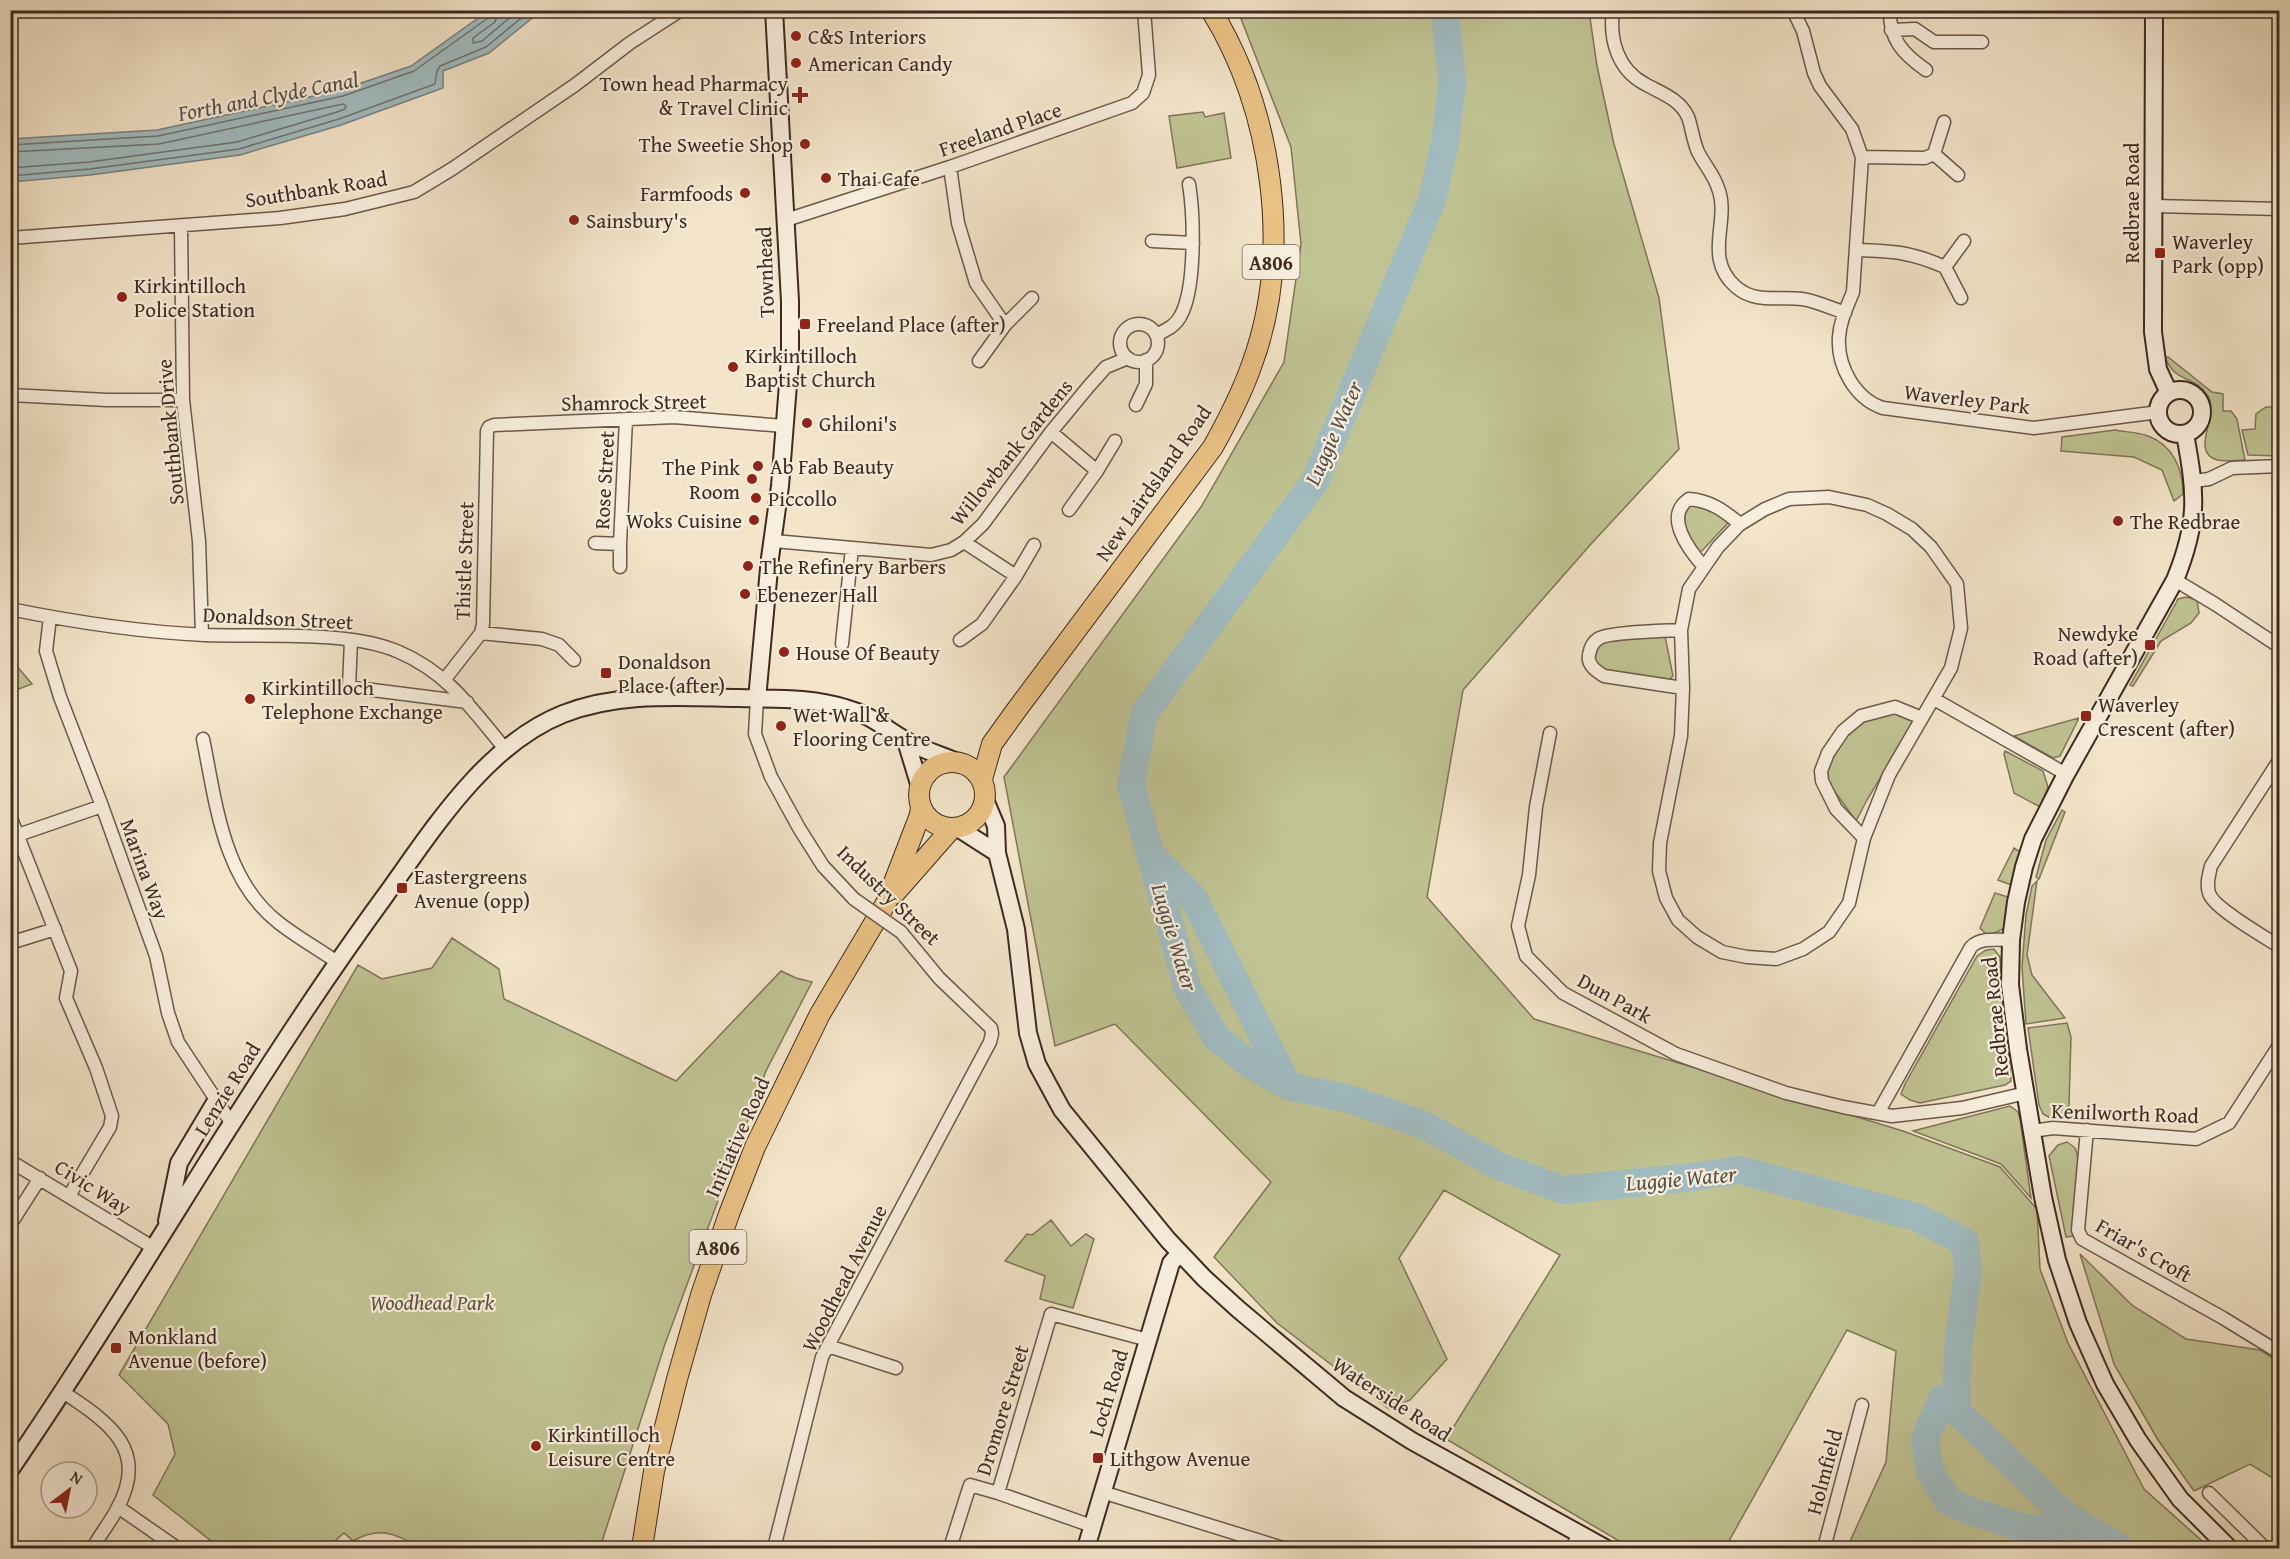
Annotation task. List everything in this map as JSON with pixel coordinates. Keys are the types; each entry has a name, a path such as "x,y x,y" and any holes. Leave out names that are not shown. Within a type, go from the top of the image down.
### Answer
{"main road":[{"name":"New Lairdsland Road","path":"982,779 992,744 1213,447 1231,413 1252,363 1265,314 1270,275 1273,224 1269,179 1261,132 1248,89 1228,42 1211,10"},
{"name":"New Lairdsland Road","path":"957,761 992,744"},
{"path":"947,761 957,761 975,770 982,779 985,800 976,819 955,828 944,827 930,820 921,806 920,787 932,768 947,761"},
{"name":"A806","path":"886,903 921,806"},
{"name":"A806","path":"886,903 955,828"},
{"name":"Initiative Road","path":"642,1548 654,1471 677,1379 701,1294 729,1214 755,1148 820,1014 886,903"}],"street":[{"name":"Southbank Road","path":"10,238 280,218 324,212 414,192 452,169 575,85 630,43 681,10"},
{"name":"Townhead","path":"757,699 790,359 790,301 774,10"},
{"name":"Freeland Place","path":"786,220 950,167 1132,103 1143,93 1149,75 1143,10"},
{"path":"1613,10 1612,30 1615,47 1623,66 1634,77 1666,94 1680,106 1687,115 1697,150 1718,187 1721,207 1718,251 1728,278 1743,292 1756,298 1799,299 1845,313"},
{"name":"Waverley Park","path":"1793,10 1803,31 1817,80 1852,129 1862,157 1853,292 1839,338 1844,369 1862,395 1883,408 2034,428 2158,412"},
{"path":"1890,10 1891,30 1900,49 1926,70"},
{"name":"Redbrae Road","path":"2154,10 2155,351 2158,369 2169,393"},
{"path":"1891,30 1915,29 1934,42 1982,42"},
{"path":"1934,154 1944,122"},
{"path":"1862,157 1924,158 1934,154"},
{"path":"1934,154 1958,175"},
{"path":"950,167 958,224 976,283 1005,325"},
{"path":"1156,335 1171,328 1185,306 1193,243 1193,211 1189,184"},
{"path":"2154,206 2280,208"},
{"name":"Southbank Drive","path":"181,227 183,400 199,541 202,635"},
{"path":"1152,241 1193,243"},
{"path":"1945,267 1964,241"},
{"path":"1856,250 1906,252 1921,256 1945,267 1961,298"},
{"path":"979,361 1005,325 1032,298"},
{"path":"1135,324 1148,326 1156,335 1157,347 1151,357 1146,360 1128,358 1121,348 1121,336 1125,330 1135,324"},
{"name":"Willowbank Gardens","path":"774,542 930,555 951,550 964,542 983,524 1051,432 1106,367 1128,358"},
{"path":"1136,405 1146,384 1146,360"},
{"path":"2177,390 2185,391 2198,399 2201,406 2200,422 2186,434 2171,432 2164,426 2158,412 2160,403 2169,393 2177,390"},
{"path":"10,395 107,400 183,400"},
{"name":"Shamrock Street","path":"487,431 494,425 674,417 784,426"},
{"name":"Rose Street","path":"620,567 626,419"},
{"name":"Thistle Street","path":"445,679 481,633 483,624 487,431"},
{"path":"1051,432 1097,471"},
{"name":"Redbrae Road","path":"2186,434 2194,481 2193,526 2187,549 2175,579 2066,774 2033,839 2016,902 2011,940 2010,985 2043,1197 2057,1260 2078,1323 2105,1384 2138,1440 2180,1499 2229,1548"},
{"path":"1069,510 1115,441"},
{"path":"2194,481 2209,479 2232,468 2280,466"},
{"path":"1829,497 1867,505 1887,514 1911,529 1931,547 1957,584 1961,628 1951,668 1889,775 1864,838 1849,903 1829,932 1803,949 1776,959 1722,952 1697,937 1678,920 1666,898 1659,871 1660,843 1682,736 1681,630 1689,589 1718,547 1740,524 1789,499 1829,497"},
{"path":"1704,567 1690,552 1684,538 1677,514 1680,504 1689,499 1706,501 1722,508 1740,524"},
{"path":"964,542 1016,576"},
{"name":"Rose Street","path":"595,543 620,544"},
{"path":"960,639 982,624 1016,576 1034,545"},
{"path":"842,644 852,548"},
{"path":"2175,579 2280,647"},
{"name":"Donaldson Street","path":"10,609 119,627 202,635 351,640 373,643 398,651 445,679 505,749"},
{"name":"Marina Way","path":"50,617 46,651 60,697 156,956 168,1014 178,1042 232,1124"},
{"path":"1681,630 1610,635 1599,638 1591,648 1588,658 1594,670 1604,675 1683,688"},
{"path":"481,633 542,639 559,645 574,660"},
{"path":"351,640 349,687 467,702"},
{"path":"505,749 532,730 562,715 595,705 647,697 804,699 845,708 874,719 906,741 957,761"},
{"name":"Industry Street","path":"757,699 756,734 771,777 799,828 824,866 854,899 901,932 939,978 991,1028 990,1042"},
{"path":"1934,699 2066,774"},
{"path":"1864,838 1836,809 1822,782 1821,771 1828,753 1843,731 1861,716 1895,707 1922,718"},
{"name":"Dun Park","path":"1550,733 1536,807 1529,875 1518,926 1526,956 1563,993 1676,1054 1786,1093 1878,1113 1892,1116 1962,1108 2026,1093"},
{"path":"202,739 223,837 231,860 257,900 277,922 337,962"},
{"path":"906,741 920,787"},
{"name":"Lenzie Road","path":"10,1470 63,1392 337,962 447,811 505,749"},
{"path":"2280,759 2211,866 2207,882 2209,896 2225,911 2280,947"},
{"path":"985,800 996,826 997,852 1016,929 1028,1033 1037,1064 1062,1110 1180,1253"},
{"path":"18,835 102,806"},
{"path":"10,816 71,971 66,998 96,1068 112,1116 110,1127 69,1196"},
{"path":"955,828 997,852"},
{"path":"10,943 55,929"},
{"path":"1878,1113 1971,947 1976,942 2011,940"},
{"name":"Woodhead Avenue","path":"774,1548 822,1357 990,1042"},
{"name":"Kenilworth Road","path":"2032,1131 2053,1128 2196,1138 2210,1134 2229,1123 2280,1044"},
{"path":"165,1230 179,1163 216,1101"},
{"name":"Friar's Croft","path":"2087,1130 2078,1230 2082,1239 2223,1318 2280,1353"},
{"name":"Civic Way","path":"10,1161 154,1248"},
{"path":"10,1225 40,1178"},
{"name":"Loch Road","path":"1086,1548 1170,1263 1180,1253"},
{"name":"Waterside Road","path":"1180,1253 1238,1309 1344,1398 1412,1441 1605,1548"},
{"name":"Dromore Street","path":"950,1548 970,1485 998,1493 1051,1314 1148,1340"},
{"path":"828,1346 896,1368"},
{"path":"63,1392 104,1420 126,1448 129,1476 118,1507 93,1548"},
{"name":"Holmfield","path":"1824,1548 1862,1405"},
{"path":"1102,1492 1283,1548"},
{"path":"998,1493 1092,1526"},
{"path":"2210,1493 2265,1548"},
{"path":"118,1507 177,1548"},
{"path":"1572,1548 1579,1533"}],"green space":[{"path":"1238,11 1589,11 1597,66 1614,144 1659,298 1679,449 1591,544 1463,690 1427,897 1534,1019 1903,1131 2000,1167 2037,1209 2040,1269 2068,1343 2144,1489 2210,1548 1847,1548 1886,1462 1896,1351 1847,1330 1725,1548 1631,1548 1446,1439 1560,1255 1444,1190 1399,1258 1447,1359 1410,1400 1389,1409 1277,1323 1214,1257 1271,1182 1115,1024 1055,1046 1004,777 1201,507 1284,362 1301,244 1291,147"},
{"path":"1203,112 1205,117 1224,113 1231,158 1177,168 1169,116"},
{"path":"2165,357 2212,392 2223,394 2223,411 2231,411 2237,419 2245,460 2220,461 2209,455 2205,449 2211,413 2208,396 2197,384 2174,371"},
{"path":"2266,407 2279,407 2279,456 2248,455 2242,430 2255,429 2256,414"},
{"path":"2115,430 2144,435 2164,445 2179,467 2183,494 2174,501 2162,470 2134,457 2061,451 2062,437"},
{"path":"1695,502 1726,516 1728,523 1699,554 1695,553 1680,517 1684,507"},
{"path":"2186,597 2197,600 2199,613 2191,623 2161,641 2133,686 2130,685 2178,599"},
{"path":"1665,636 1673,676 1669,680 1601,669 1595,663 1594,652 1604,641"},
{"path":"15,664 32,684 11,692 11,665"},
{"path":"1895,712 1914,721 1856,821 1825,778 1830,763 1838,745 1856,724"},
{"path":"2079,718 2060,756 2053,758 2014,736"},
{"path":"2005,751 2043,771 2048,787 2040,807 2014,793"},
{"path":"2062,810 2065,812 2039,879 2036,877 2046,840"},
{"path":"2014,848 2022,853 2014,886 1998,880"},
{"path":"2037,881 2027,955 2032,975 2065,1018 2026,1024 2022,967 2026,915 2032,886"},
{"path":"1995,893 2011,898 2005,928 1988,936 1980,928"},
{"name":"Woodhead Park","path":"452,938 499,969 504,999 676,1081 781,971 812,982 766,1071 665,1344 600,1548 418,1548 402,1538 387,1533 371,1534 353,1541 344,1533 327,1548 220,1548 153,1495 175,1454 168,1424 119,1375 358,965 382,979 432,968"},
{"path":"1994,949 2000,957 2011,1081 2005,1085 1920,1103 1910,1100 1901,1094 1905,1084 1977,956 1986,950"},
{"path":"2067,1023 2071,1037 2069,1105 2065,1114 2054,1120 2043,1114 2039,1105 2028,1028"},
{"path":"2010,1106 2018,1112 2020,1119 2031,1198 2001,1164 1913,1131"},
{"path":"2067,1142 2075,1148 2079,1178 2074,1236 2066,1237 2049,1156 2058,1145"},
{"path":"1051,1220 1071,1246 1086,1234 1094,1239 1073,1308 1040,1299 1045,1276 1005,1261 1027,1234 1032,1235"},
{"path":"2080,1254 2133,1306 2186,1339 2260,1350 2279,1362 2279,1482 2250,1464 2194,1491 2158,1440 2114,1364"}],"water":[{"path":"488,11 541,11 489,53 443,71 443,88 341,125 240,155 90,175 11,182 11,139 157,130 341,90 411,66"}],"waterway":[{"name":"Luggie Water","path":"1445,10 1452,83 1445,143 1432,200 1315,481 1144,714 1131,785 1188,990 1216,1037 1252,1066 1288,1086 1350,1099 1426,1126 1499,1166 1563,1190 1740,1170 1916,1217 1965,1242 1968,1272 1958,1350 1956,1411 2067,1516 2120,1548"},
{"name":"Luggie Water","path":"1154,857 1194,899 1288,1086"},
{"name":"Luggie Water","path":"1957,1395 1942,1399 1925,1439 1930,1472 1949,1502 2026,1528 2085,1527"}],"place":[{"name":"C&S Interiors","path":"796,36"},
{"name":"American Candy","path":"796,63"},
{"name":"Town head Pharmacy & Travel Clinic","path":"800,95"},
{"name":"The Sweetie Shop","path":"805,144"},
{"name":"Thai Cafe","path":"826,178"},
{"name":"Farmfoods","path":"745,193"},
{"name":"Sainsbury's","path":"574,220"},
{"name":"Waverley Park (opp)","path":"2160,253"},
{"name":"Kirkintilloch Police Station","path":"122,297"},
{"name":"Freeland Place (after)","path":"805,324"},
{"name":"Kirkintilloch Baptist Church","path":"733,367"},
{"name":"Ghiloni's","path":"807,423"},
{"name":"Ab Fab Beauty","path":"758,466"},
{"name":"The Pink Room","path":"752,479"},
{"name":"Piccollo","path":"756,498"},
{"name":"Woks Cuisine","path":"754,520"},
{"name":"The Redbrae","path":"2118,521"},
{"name":"The Refinery Barbers","path":"748,566"},
{"name":"Ebenezer Hall","path":"745,594"},
{"name":"Newdyke Road (after)","path":"2150,645"},
{"name":"House Of Beauty","path":"784,652"},
{"name":"Donaldson Place (after)","path":"606,673"},
{"name":"Kirkintilloch Telephone Exchange","path":"250,699"},
{"name":"Waverley Crescent (after)","path":"2086,716"},
{"name":"Wet Wall & Flooring Centre","path":"781,726"},
{"name":"Eastergreens Avenue (opp)","path":"402,888"},
{"name":"Monkland Avenue (before)","path":"116,1348"},
{"name":"Kirkintilloch Leisure Centre","path":"536,1446"},
{"name":"Lithgow Avenue","path":"1098,1458"}],"water label":[{"name":"Forth and Clyde Canal","path":"268,96"}]}
